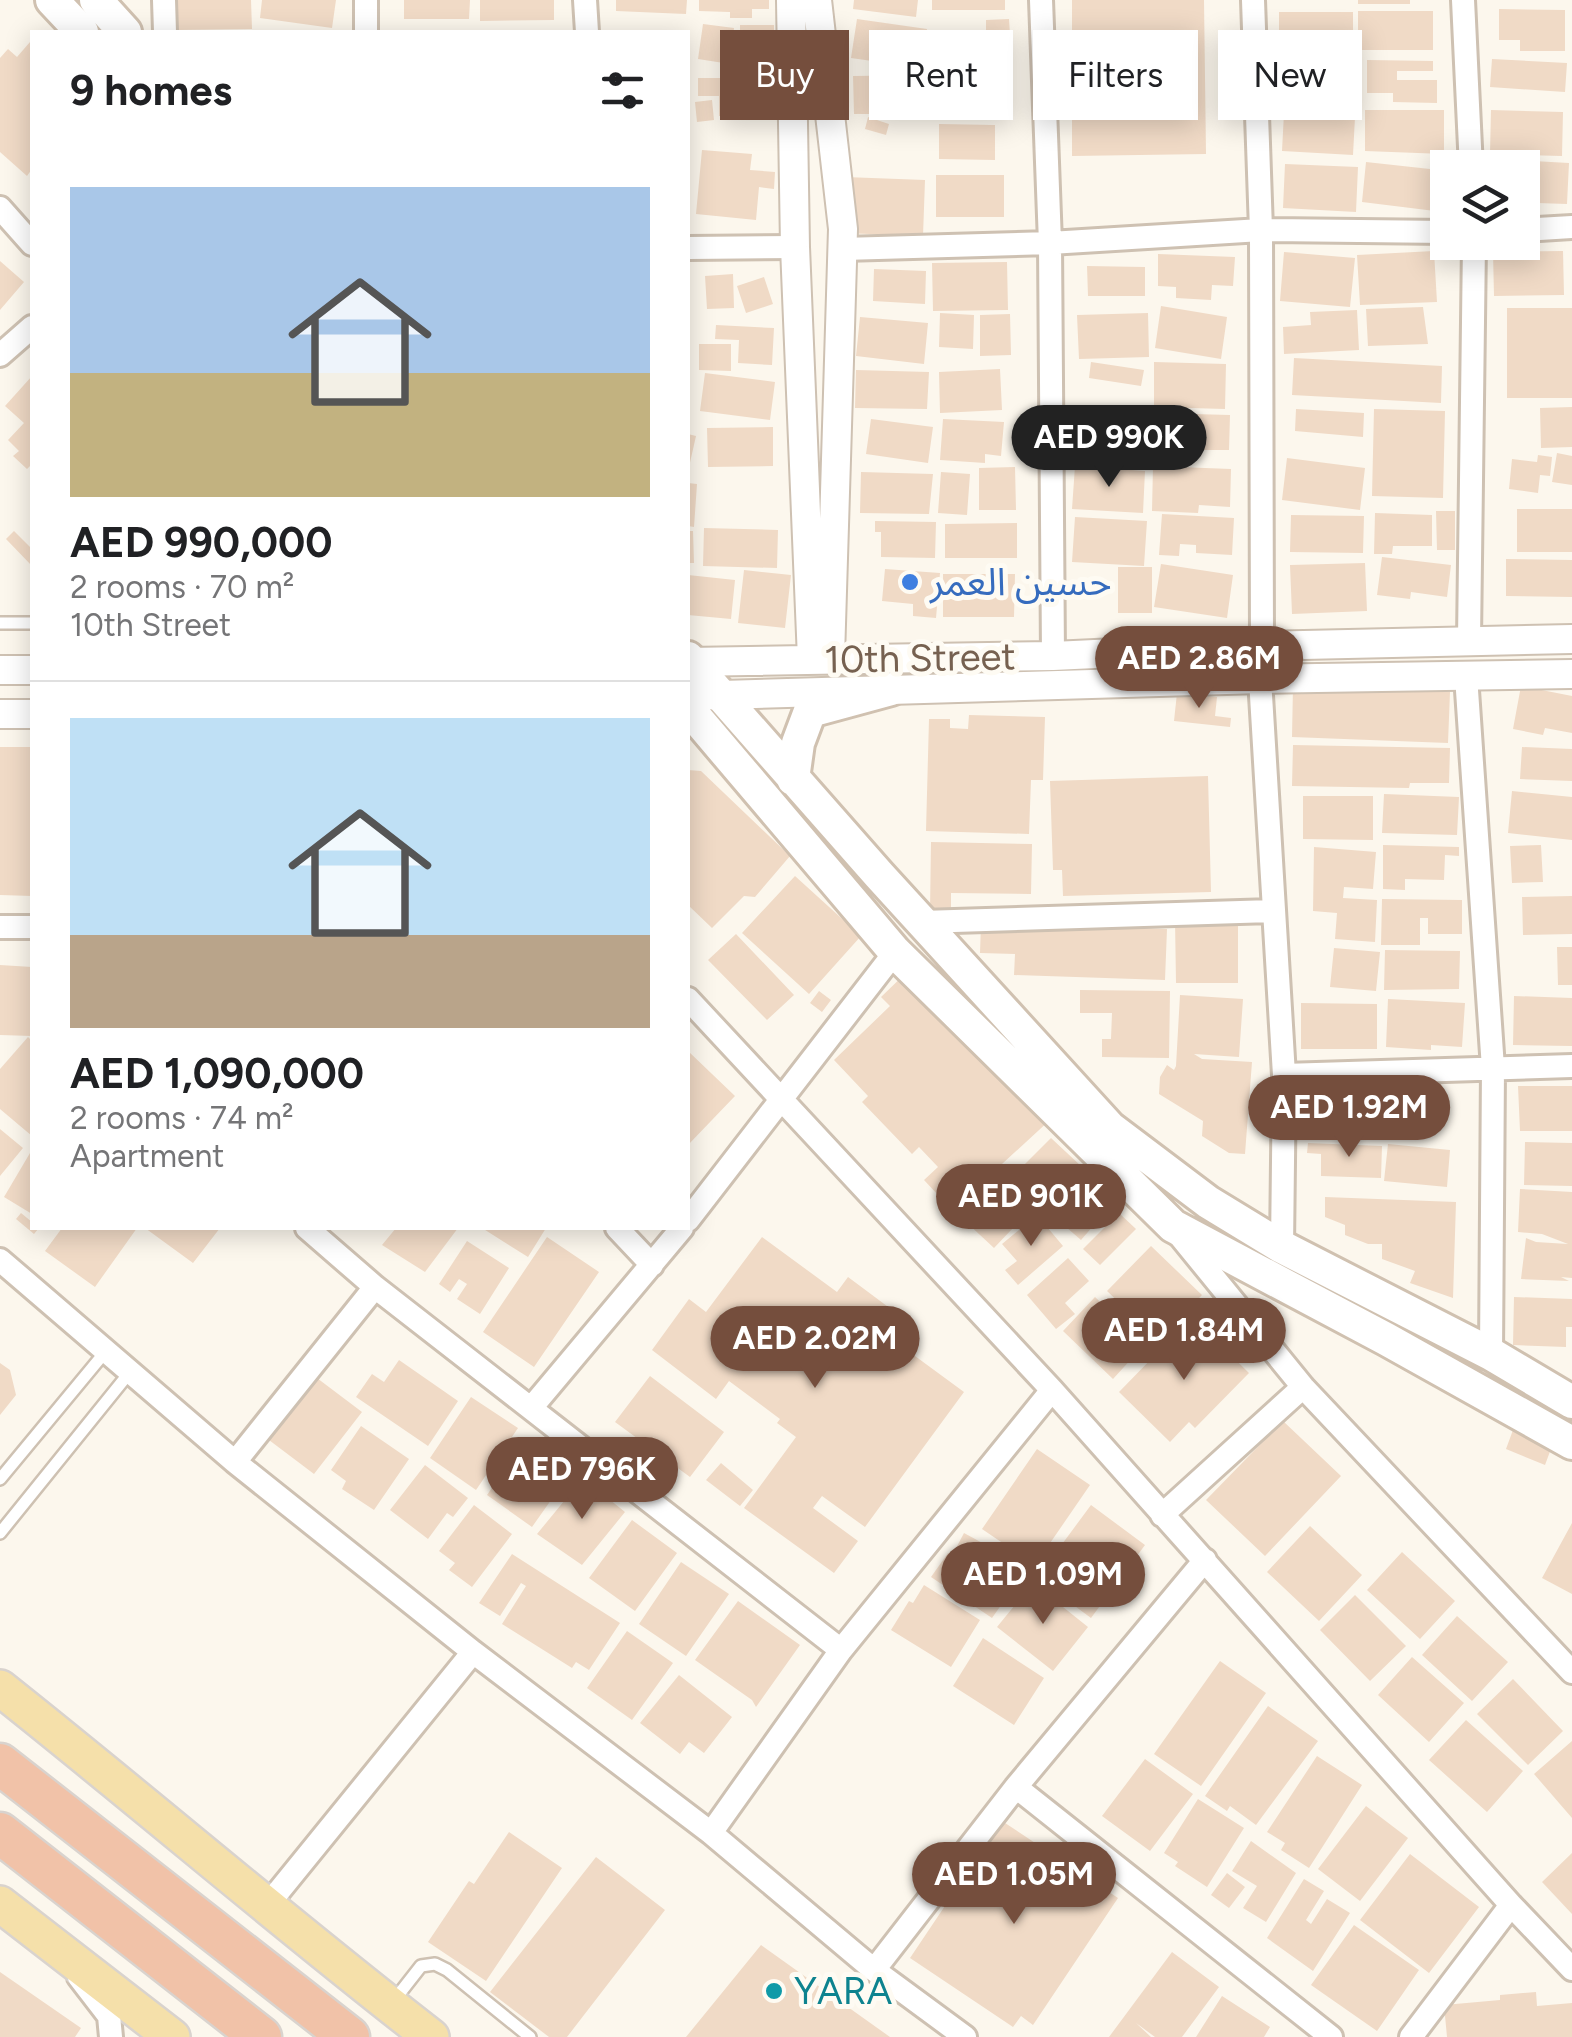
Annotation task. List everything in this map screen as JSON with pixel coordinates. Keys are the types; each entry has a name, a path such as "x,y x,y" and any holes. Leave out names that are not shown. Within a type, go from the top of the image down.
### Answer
{"highway":[{"path":"0,1764 350,2037"},
{"path":"0,1833 261,2037"}],"main road":[{"path":"52,0 80,30"},
{"path":"96,0 122,30"},
{"path":"690,666 697,699 895,952 1172,1226 1572,1442"},
{"path":"793,778 798,743 810,710 891,689"},
{"path":"697,699 793,778 1110,1128 1208,1202 1282,1247 1571,1398"},
{"path":"0,1688 431,2037"},
{"path":"0,1696 36,1717"},
{"path":"0,1904 172,2037"}],"street":[{"path":"164,0 165,30"},
{"path":"366,0 366,30"},
{"path":"585,0 587,30"},
{"path":"792,0 795,247 821,658"},
{"path":"817,0 843,249 821,658"},
{"path":"1041,0 1050,243 1053,656"},
{"path":"1253,0 1261,230 1262,646"},
{"path":"1463,0 1470,150"},
{"path":"0,208 30,242"},
{"path":"1540,229 1572,228"},
{"path":"843,249 1050,243 1261,230 1430,232"},
{"path":"690,248 795,247"},
{"path":"1468,640 1474,260"},
{"path":"0,355 30,329"},
{"name":"10th Street","path":"690,661 1053,656 1262,646 1572,639"},
{"path":"0,670 30,670"},
{"name":"10th Street","path":"697,699 891,689 1572,674"},
{"path":"1466,676 1494,1068 1491,1354"},
{"path":"1260,679 1284,1075 1282,1247"},
{"path":"0,714 30,714"},
{"path":"922,922 1274,911"},
{"path":"0,927 30,926"},
{"path":"690,1217 895,952"},
{"path":"690,1002 1052,1390 1511,1906 1572,1968"},
{"path":"1284,1075 1572,1066"},
{"path":"1172,1226 1303,1387 1572,1672"},
{"path":"309,1230 375,1287 842,1650"},
{"path":"619,1230 652,1266"},
{"path":"532,1407 680,1230"},
{"path":"0,1260 235,1462 711,1833 950,2033"},
{"path":"235,1462 375,1287"},
{"path":"1162,1516 1303,1387"},
{"path":"711,1833 842,1650 1052,1390"},
{"path":"874,1970 1016,1787 1205,1560"},
{"path":"266,1907 474,1652"},
{"path":"1016,1787 1331,2037"},
{"path":"1412,2037 1511,1906"},
{"path":"58,1951 108,2016 111,2037"}],"lane":[{"path":"0,623 30,623"},
{"path":"0,1479 106,1350"},
{"path":"0,1533 130,1372"},
{"path":"390,2005 421,1966 435,1964 448,1970 530,2037"}],"building":[{"path":"177,0 251,0 252,29 178,30"},
{"path":"262,0 336,0 332,28 260,18"},
{"path":"404,0 470,0 469,19 404,19"},
{"path":"480,0 554,0 554,20 480,21"},
{"path":"616,0 687,0 686,14 616,11"},
{"path":"699,0 769,0 769,9 752,9 752,18 730,18 730,12 699,11"},
{"path":"854,0 918,0 916,17 853,9"},
{"path":"932,0 1005,0 1005,10 932,10"},
{"path":"1072,0 1204,0 1206,154 1072,156 1072,120 1198,120 1198,30 1072,30"},
{"path":"1358,0 1410,0 1410,4 1358,4"},
{"path":"1499,9 1565,10 1565,51 1520,51 1520,40 1499,40"},
{"path":"1358,11 1433,11 1433,50 1362,50 1362,30 1358,30"},
{"path":"1279,12 1353,12 1353,30 1279,30"},
{"path":"857,19 927,29 869,30 869,61 851,58"},
{"path":"1009,19 1010,30 986,30 986,20"},
{"path":"703,24 734,28 720,30 720,62 698,59"},
{"path":"740,25 774,25 774,30 740,30"},
{"path":"30,42 27,176 0,152 0,58 8,49 17,57"},
{"path":"1492,59 1567,63 1565,92 1490,87"},
{"path":"1367,60 1433,61 1433,71 1397,71 1397,80 1437,80 1437,103 1393,102 1393,93 1367,93"},
{"path":"853,76 869,76 869,114 854,114"},
{"path":"698,78 720,78 720,116 719,96 698,96"},
{"path":"712,100 714,120 697,122 695,102"},
{"path":"1365,110 1444,110 1444,150 1430,150 1430,153 1365,151"},
{"path":"1491,110 1563,112 1562,156 1540,155 1540,150 1490,150"},
{"path":"868,117 889,124 886,135 865,129"},
{"path":"1284,120 1355,120 1353,155 1282,151"},
{"path":"939,124 995,125 995,160 939,159"},
{"path":"702,150 752,154 750,170 775,172 774,189 759,187 756,220 696,214"},
{"path":"1540,161 1569,163 1567,204 1540,203"},
{"path":"1366,162 1430,169 1430,210 1362,202"},
{"path":"1285,164 1358,167 1356,212 1283,208"},
{"path":"936,175 1004,175 1004,217 936,217"},
{"path":"845,177 925,180 923,236 843,233"},
{"path":"1430,251 1430,260 1435,260 1437,302 1360,305 1357,255"},
{"path":"1540,251 1563,251 1564,295 1494,296 1493,260 1540,260"},
{"path":"1284,252 1355,258 1350,307 1280,301"},
{"path":"1158,254 1235,257 1233,286 1212,285 1211,300 1176,298 1176,287 1158,286"},
{"path":"0,261 24,282 0,310"},
{"path":"1007,262 1008,310 933,311 932,263"},
{"path":"1087,266 1145,267 1145,296 1088,296"},
{"path":"874,269 926,271 925,304 873,301"},
{"path":"733,274 734,308 707,309 705,276"},
{"path":"764,277 773,304 746,313 737,286"},
{"path":"1161,306 1227,317 1221,359 1155,348"},
{"path":"1423,307 1428,344 1368,346 1366,309"},
{"path":"1507,308 1572,308 1572,398 1507,398"},
{"path":"1357,310 1359,350 1284,354 1283,327 1311,325 1310,312"},
{"path":"940,313 974,315 973,349 939,347"},
{"path":"1148,313 1149,357 1079,359 1077,315"},
{"path":"1010,314 1011,355 980,356 980,315"},
{"path":"860,317 928,323 924,364 856,356"},
{"path":"716,325 774,328 772,365 738,363 739,340 715,339"},
{"path":"699,344 731,344 731,371 699,370"},
{"path":"1294,358 1442,366 1441,403 1292,395"},
{"path":"1091,362 1144,370 1141,386 1089,378"},
{"path":"1154,362 1226,364 1225,409 1154,407"},
{"path":"1000,369 1002,410 940,413 939,372"},
{"path":"856,370 929,372 927,409 855,408"},
{"path":"705,373 775,382 770,420 700,411"},
{"path":"30,378 27,469 13,456 19,451 8,440 24,423 5,406"},
{"path":"1572,407 1572,447 1541,448 1540,408"},
{"path":"1296,409 1364,413 1363,437 1295,431"},
{"path":"1374,409 1445,411 1443,498 1372,496"},
{"path":"1157,413 1230,415 1229,450 1195,450 1195,456 1156,455"},
{"path":"1078,416 1141,418 1140,462 1099,461 1099,446 1084,446 1084,454 1077,454"},
{"path":"871,419 933,427 928,463 866,454"},
{"path":"943,419 1004,422 1001,456 985,454 985,463 940,460"},
{"path":"773,427 773,466 708,467 707,428"},
{"path":"690,434 696,436 690,463"},
{"path":"1557,453 1572,456 1572,485 1552,482"},
{"path":"1538,455 1552,457 1550,476 1540,475 1538,493 1509,489 1512,459 1537,462"},
{"path":"1287,458 1365,468 1360,510 1282,500"},
{"path":"1075,466 1145,471 1143,513 1072,509"},
{"path":"1153,466 1231,469 1230,507 1199,505 1198,513 1152,511"},
{"path":"1015,467 1016,510 979,510 979,468"},
{"path":"861,472 933,474 929,514 860,513"},
{"path":"941,472 970,474 967,515 938,513"},
{"path":"690,483 697,484 694,527 690,526"},
{"path":"1517,509 1572,509 1572,552 1517,552"},
{"path":"1436,511 1455,511 1455,550 1437,550"},
{"path":"1375,513 1432,515 1432,546 1393,546 1392,554 1374,554"},
{"path":"1162,514 1234,518 1232,555 1196,553 1196,545 1180,544 1179,556 1159,555"},
{"path":"1291,515 1364,516 1363,553 1290,552"},
{"path":"1075,517 1147,521 1144,566 1072,562"},
{"path":"875,521 936,522 935,558 881,557 881,532 875,532"},
{"path":"1017,523 1017,558 945,558 945,524"},
{"path":"704,528 778,530 777,568 703,566"},
{"path":"14,531 30,547 30,564 6,539"},
{"path":"690,531 693,531 694,563 690,563"},
{"path":"1382,557 1451,565 1447,597 1411,592 1410,599 1377,595"},
{"path":"1506,559 1572,560 1572,597 1506,596"},
{"path":"1365,563 1367,611 1292,614 1290,565"},
{"path":"1161,564 1233,575 1227,618 1154,607"},
{"path":"1118,567 1152,567 1152,613 1118,613"},
{"path":"885,569 940,573 936,618 913,616 913,604 882,601"},
{"path":"744,570 791,575 785,628 738,623"},
{"path":"943,574 1015,574 1014,617 943,617"},
{"path":"690,575 735,580 731,619 690,615"},
{"path":"1293,686 1450,692 1448,743 1292,737"},
{"path":"1521,686 1572,696 1572,733 1545,728 1543,735 1513,729"},
{"path":"1177,693 1217,697 1215,716 1231,718 1230,727 1174,721"},
{"path":"969,715 1045,717 1043,780 1031,780 1029,834 926,831 929,719 950,719 950,728 968,729"},
{"path":"1293,745 1450,748 1449,783 1410,783 1409,788 1292,786"},
{"path":"0,747 30,747 30,896 0,895"},
{"path":"1522,747 1572,749 1572,781 1520,779"},
{"path":"690,770 701,771 790,856 755,897 744,896 712,928 690,907"},
{"path":"1208,776 1211,892 1063,896 1062,870 1053,870 1050,781"},
{"path":"1512,791 1572,797 1572,840 1508,833"},
{"path":"1384,794 1459,797 1457,835 1382,833"},
{"path":"1303,796 1373,796 1373,840 1303,839"},
{"path":"931,842 1032,844 1031,894 951,893 951,911 930,911"},
{"path":"1383,845 1459,847 1459,856 1445,855 1444,880 1405,879 1405,890 1383,889"},
{"path":"1541,845 1543,882 1512,883 1510,846"},
{"path":"1314,847 1376,852 1373,889 1344,887 1343,898 1377,900 1375,942 1335,939 1337,913 1313,911"},
{"path":"795,876 861,936 809,994 742,933"},
{"path":"1572,896 1572,934 1523,935 1522,897"},
{"path":"1382,899 1462,900 1462,934 1428,934 1428,918 1420,918 1420,945 1381,945"},
{"path":"1175,920 1238,921 1238,983 1176,983"},
{"path":"981,923 1167,929 1165,980 1014,975 1015,954 980,953"},
{"path":"736,934 794,995 767,1020 708,960"},
{"path":"1557,947 1572,947 1572,985 1558,985"},
{"path":"1334,948 1380,952 1376,991 1330,987"},
{"path":"1385,950 1460,951 1459,989 1384,990"},
{"path":"0,965 30,967 30,1036 0,1035"},
{"path":"909,970 1051,1119 952,1210 924,1180 938,1167 919,1147 912,1154 862,1102 868,1096 834,1060 890,1006 881,997"},
{"path":"1080,990 1170,991 1169,1058 1102,1057 1102,1039 1111,1039 1112,1013 1080,1013"},
{"path":"819,991 831,1000 822,1012 810,1003"},
{"path":"1180,995 1243,999 1239,1057 1194,1054 1202,1059 1252,1062 1245,1154 1229,1153 1202,1136 1203,1121 1159,1094 1160,1077 1167,1065 1174,1070 1176,1066"},
{"path":"1514,996 1572,998 1572,1046 1513,1045"},
{"path":"1388,999 1465,1003 1462,1047 1386,1047"},
{"path":"1301,1003 1377,1004 1377,1049 1301,1049"},
{"path":"28,1037 30,1134 0,1109 0,1069"},
{"path":"690,1053 735,1096 690,1143"},
{"path":"1518,1086 1572,1086 1572,1131 1520,1131"},
{"path":"1307,1090 1377,1094 1375,1139 1304,1135"},
{"path":"0,1129 23,1148 0,1176"},
{"path":"1051,1138 1081,1166 1043,1204 1014,1175"},
{"path":"1525,1142 1572,1143 1572,1186 1524,1185"},
{"path":"1308,1143 1382,1146 1381,1178 1321,1176 1321,1154 1307,1153"},
{"path":"1388,1144 1450,1150 1447,1187 1384,1181"},
{"path":"30,1153 30,1213 4,1197"},
{"path":"1084,1176 1114,1202 1081,1240 1051,1214"},
{"path":"1000,1183 1030,1210 994,1248 965,1221"},
{"path":"1520,1189 1572,1192 1572,1278 1561,1277 1569,1281 1521,1279 1526,1238 1568,1244 1542,1234 1518,1232"},
{"path":"1325,1197 1456,1202 1453,1298 1410,1283 1415,1271 1382,1259 1382,1244 1368,1244 1345,1235 1345,1225 1325,1217"},
{"path":"21,1213 30,1220 30,1230 37,1230 34,1234 16,1219"},
{"path":"1119,1213 1136,1229 1100,1265 1083,1249"},
{"path":"1037,1215 1063,1246 1018,1285 1005,1270 1017,1261 1002,1244"},
{"path":"61,1230 136,1230 95,1287 45,1251"},
{"path":"148,1230 218,1230 193,1263"},
{"path":"394,1230 456,1230 425,1272 382,1245"},
{"path":"485,1230 545,1230 528,1257"},
{"path":"547,1237 599,1272 534,1367 483,1332"},
{"path":"762,1237 837,1292 848,1277 899,1315 885,1334 964,1392 865,1527 822,1496 813,1508 858,1541 834,1573 744,1508 796,1437 777,1423 780,1419 729,1381 716,1399 652,1350 689,1299 706,1312"},
{"path":"467,1241 509,1268 480,1314 457,1299 467,1284 459,1279 450,1292 439,1284"},
{"path":"1151,1246 1202,1295 1158,1340 1107,1291"},
{"path":"1068,1258 1089,1281 1065,1303 1075,1314 1056,1329 1027,1295"},
{"path":"1095,1297 1145,1344 1113,1379 1063,1331"},
{"path":"1514,1297 1572,1299 1572,1327 1566,1327 1566,1347 1513,1345"},
{"path":"1197,1322 1249,1373 1195,1428 1189,1422 1170,1442 1119,1392 1157,1353 1162,1357"},
{"path":"399,1360 458,1401 428,1446 356,1397 372,1374 384,1382"},
{"path":"0,1363 10,1370 16,1395 0,1415"},
{"path":"313,1375 362,1412 314,1474 265,1437"},
{"path":"650,1376 724,1432 690,1477 615,1422"},
{"path":"471,1397 518,1428 476,1490 430,1458"},
{"path":"1283,1421 1341,1476 1265,1556 1206,1500"},
{"path":"361,1426 409,1459 374,1510 342,1489 346,1481 331,1470"},
{"path":"1513,1430 1552,1446 1545,1465 1506,1449"},
{"path":"527,1437 573,1469 532,1527 487,1495"},
{"path":"1037,1449 1090,1485 1035,1565 982,1529"},
{"path":"721,1463 753,1490 740,1506 706,1480"},
{"path":"425,1465 468,1498 453,1517 447,1513 428,1539 390,1510"},
{"path":"583,1478 625,1512 582,1565 537,1534"},
{"path":"474,1505 512,1534 472,1587 449,1570 455,1563 439,1551"},
{"path":"1091,1505 1145,1545 1091,1618 1037,1578"},
{"path":"632,1520 677,1553 635,1611 589,1578"},
{"path":"1572,1523 1572,1594 1542,1578"},
{"path":"1310,1526 1362,1575 1319,1621 1267,1572"},
{"path":"964,1533 1010,1558 1001,1575 955,1550"},
{"path":"1402,1552 1455,1601 1420,1639 1367,1590"},
{"path":"948,1553 996,1586 1008,1568 1021,1577 992,1618 931,1577"},
{"path":"512,1554 620,1623 589,1670 576,1662 572,1668 502,1624 526,1586 521,1583 500,1616 479,1603"},
{"path":"681,1562 729,1594 686,1656 639,1624"},
{"path":"1033,1583 1088,1627 1053,1671 997,1627"},
{"path":"924,1585 980,1620 951,1667 891,1630"},
{"path":"1355,1595 1406,1646 1370,1681 1320,1630"},
{"path":"738,1601 800,1645 756,1707 752,1700 695,1660"},
{"path":"1457,1616 1508,1662 1472,1701 1422,1655"},
{"path":"627,1631 673,1663 632,1720 587,1688"},
{"path":"983,1638 1044,1678 1014,1725 953,1686"},
{"path":"1412,1657 1464,1703 1429,1742 1378,1695"},
{"path":"1220,1661 1266,1693 1201,1786 1154,1754"},
{"path":"679,1675 732,1717 704,1753 689,1742 680,1754 640,1723"},
{"path":"1513,1679 1563,1731 1528,1765 1477,1714"},
{"path":"1268,1706 1318,1741 1256,1825 1230,1806 1227,1811 1205,1796"},
{"path":"1466,1720 1523,1771 1487,1812 1429,1760"},
{"path":"1572,1741 1572,1818 1534,1774"},
{"path":"1317,1756 1362,1785 1309,1868 1281,1850 1285,1843 1267,1832"},
{"path":"1145,1759 1193,1794 1150,1851 1102,1816"},
{"path":"1198,1799 1244,1828 1207,1887 1175,1866 1178,1862 1164,1853"},
{"path":"1366,1806 1408,1838 1360,1901 1318,1869"},
{"path":"1002,1821 1118,1898 1033,2025 1021,2016 1013,2027 910,1958"},
{"path":"509,1832 562,1868 486,1981 428,1942 469,1881 474,1884"},
{"path":"1251,1841 1296,1873 1266,1922 1243,1908 1257,1886 1232,1871"},
{"path":"1572,1853 1572,1914 1542,1882"},
{"path":"1410,1854 1479,1907 1429,1973 1360,1920"},
{"path":"596,1857 665,1910 567,2037 549,2037 490,1992"},
{"path":"1227,1873 1245,1887 1229,1908 1211,1895"},
{"path":"1304,1879 1324,1891 1306,1920 1311,1924 1327,1899 1350,1913 1313,1971 1267,1938"},
{"path":"1354,1925 1419,1970 1377,2031 1311,1985"},
{"name":"YARA","path":"761,1945 890,2037 686,2037"},
{"path":"1172,1952 1219,1987 1182,2037 1155,2037 1136,2023 1151,2037 1109,2037"},
{"path":"0,1972 81,2028 75,2037 0,2037"},
{"path":"1536,1992 1537,2006 1572,2003 1572,2037 1447,2037 1444,2005"},
{"path":"1222,1996 1270,2027 1264,2037 1196,2037"}],"place":[{"name":"حسين العمر","path":"910,582"},
{"name":"YARA","path":"774,1991"}]}
